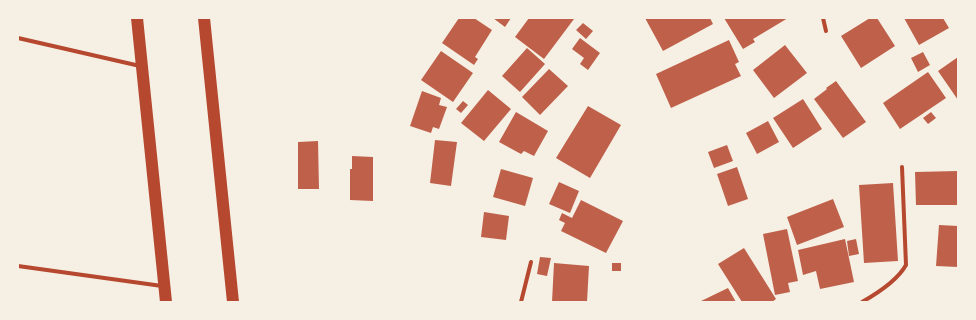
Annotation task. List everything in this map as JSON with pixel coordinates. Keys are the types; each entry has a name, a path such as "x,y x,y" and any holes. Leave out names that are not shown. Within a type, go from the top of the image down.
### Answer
{"highway":[{"path":"137,18 166,302"},
{"path":"204,18 233,302"}],"street":[{"path":"823,18 826,32"},
{"path":"18,38 142,67"},
{"path":"862,302 877,294 900,274 906,265 902,166"},
{"path":"521,302 531,262"},
{"path":"18,266 164,286"}],"building":[{"path":"459,18 474,18 492,30 475,57 478,59 474,65 442,43"},
{"path":"493,18 511,18 505,27"},
{"path":"529,18 574,19 544,59 515,37"},
{"path":"645,18 710,18 713,24 663,51"},
{"path":"724,18 788,18 753,39 755,42 743,49"},
{"path":"870,18 877,18 895,46 861,68 841,36"},
{"path":"904,18 943,18 949,28 919,45"},
{"path":"583,23 593,31 586,39 576,30"},
{"path":"580,38 600,53 588,70 580,64 584,58 572,49"},
{"path":"729,40 739,62 735,64 741,76 671,108 656,74"},
{"path":"785,45 807,73 774,98 753,70"},
{"path":"527,48 545,64 520,92 502,76"},
{"path":"441,51 473,73 453,102 421,80"},
{"path":"923,52 930,65 918,72 911,58"},
{"path":"958,57 958,100 938,71"},
{"path":"549,69 568,86 540,115 522,97"},
{"path":"928,72 946,98 900,129 883,103"},
{"path":"836,81 866,122 843,138 814,99"},
{"path":"488,90 511,109 484,141 461,123"},
{"path":"422,91 441,98 439,105 447,107 439,129 433,127 431,133 410,126"},
{"path":"803,99 822,129 793,148 773,118"},
{"path":"463,101 468,105 461,113 456,109"},
{"path":"588,106 621,125 590,178 556,158"},
{"path":"516,112 548,131 534,156 524,151 521,154 499,142"},
{"path":"931,112 936,118 928,124 923,118"},
{"path":"768,121 779,142 757,154 746,133"},
{"path":"435,140 457,142 451,186 430,183"},
{"path":"318,141 319,189 298,189 298,142"},
{"path":"727,145 733,161 714,168 708,152"},
{"path":"352,156 373,157 373,201 350,200 350,169 352,169"},
{"path":"737,167 748,199 728,206 717,174"},
{"path":"501,169 533,178 525,206 493,197"},
{"path":"958,171 958,205 916,205 915,172"},
{"path":"559,182 579,191 570,213 549,204"},
{"path":"893,183 898,261 864,263 859,185"},
{"path":"833,199 844,227 797,245 787,217"},
{"path":"581,200 623,221 606,253 561,231 565,223 559,220 562,213 572,218"},
{"path":"484,212 509,216 506,240 481,237"},
{"path":"939,225 958,226 958,267 936,266"},
{"path":"787,229 798,281 788,283 790,292 775,295 763,234"},
{"path":"845,239 854,282 820,289 816,271 803,275 798,250"},
{"path":"856,239 859,254 849,256 847,241"},
{"path":"744,248 776,299 772,302 742,302 718,264"},
{"path":"540,257 551,258 547,276 537,274"},
{"path":"554,263 589,266 587,302 552,302"},
{"path":"612,263 621,263 621,271 612,271"},
{"path":"728,288 736,302 699,302"}]}
